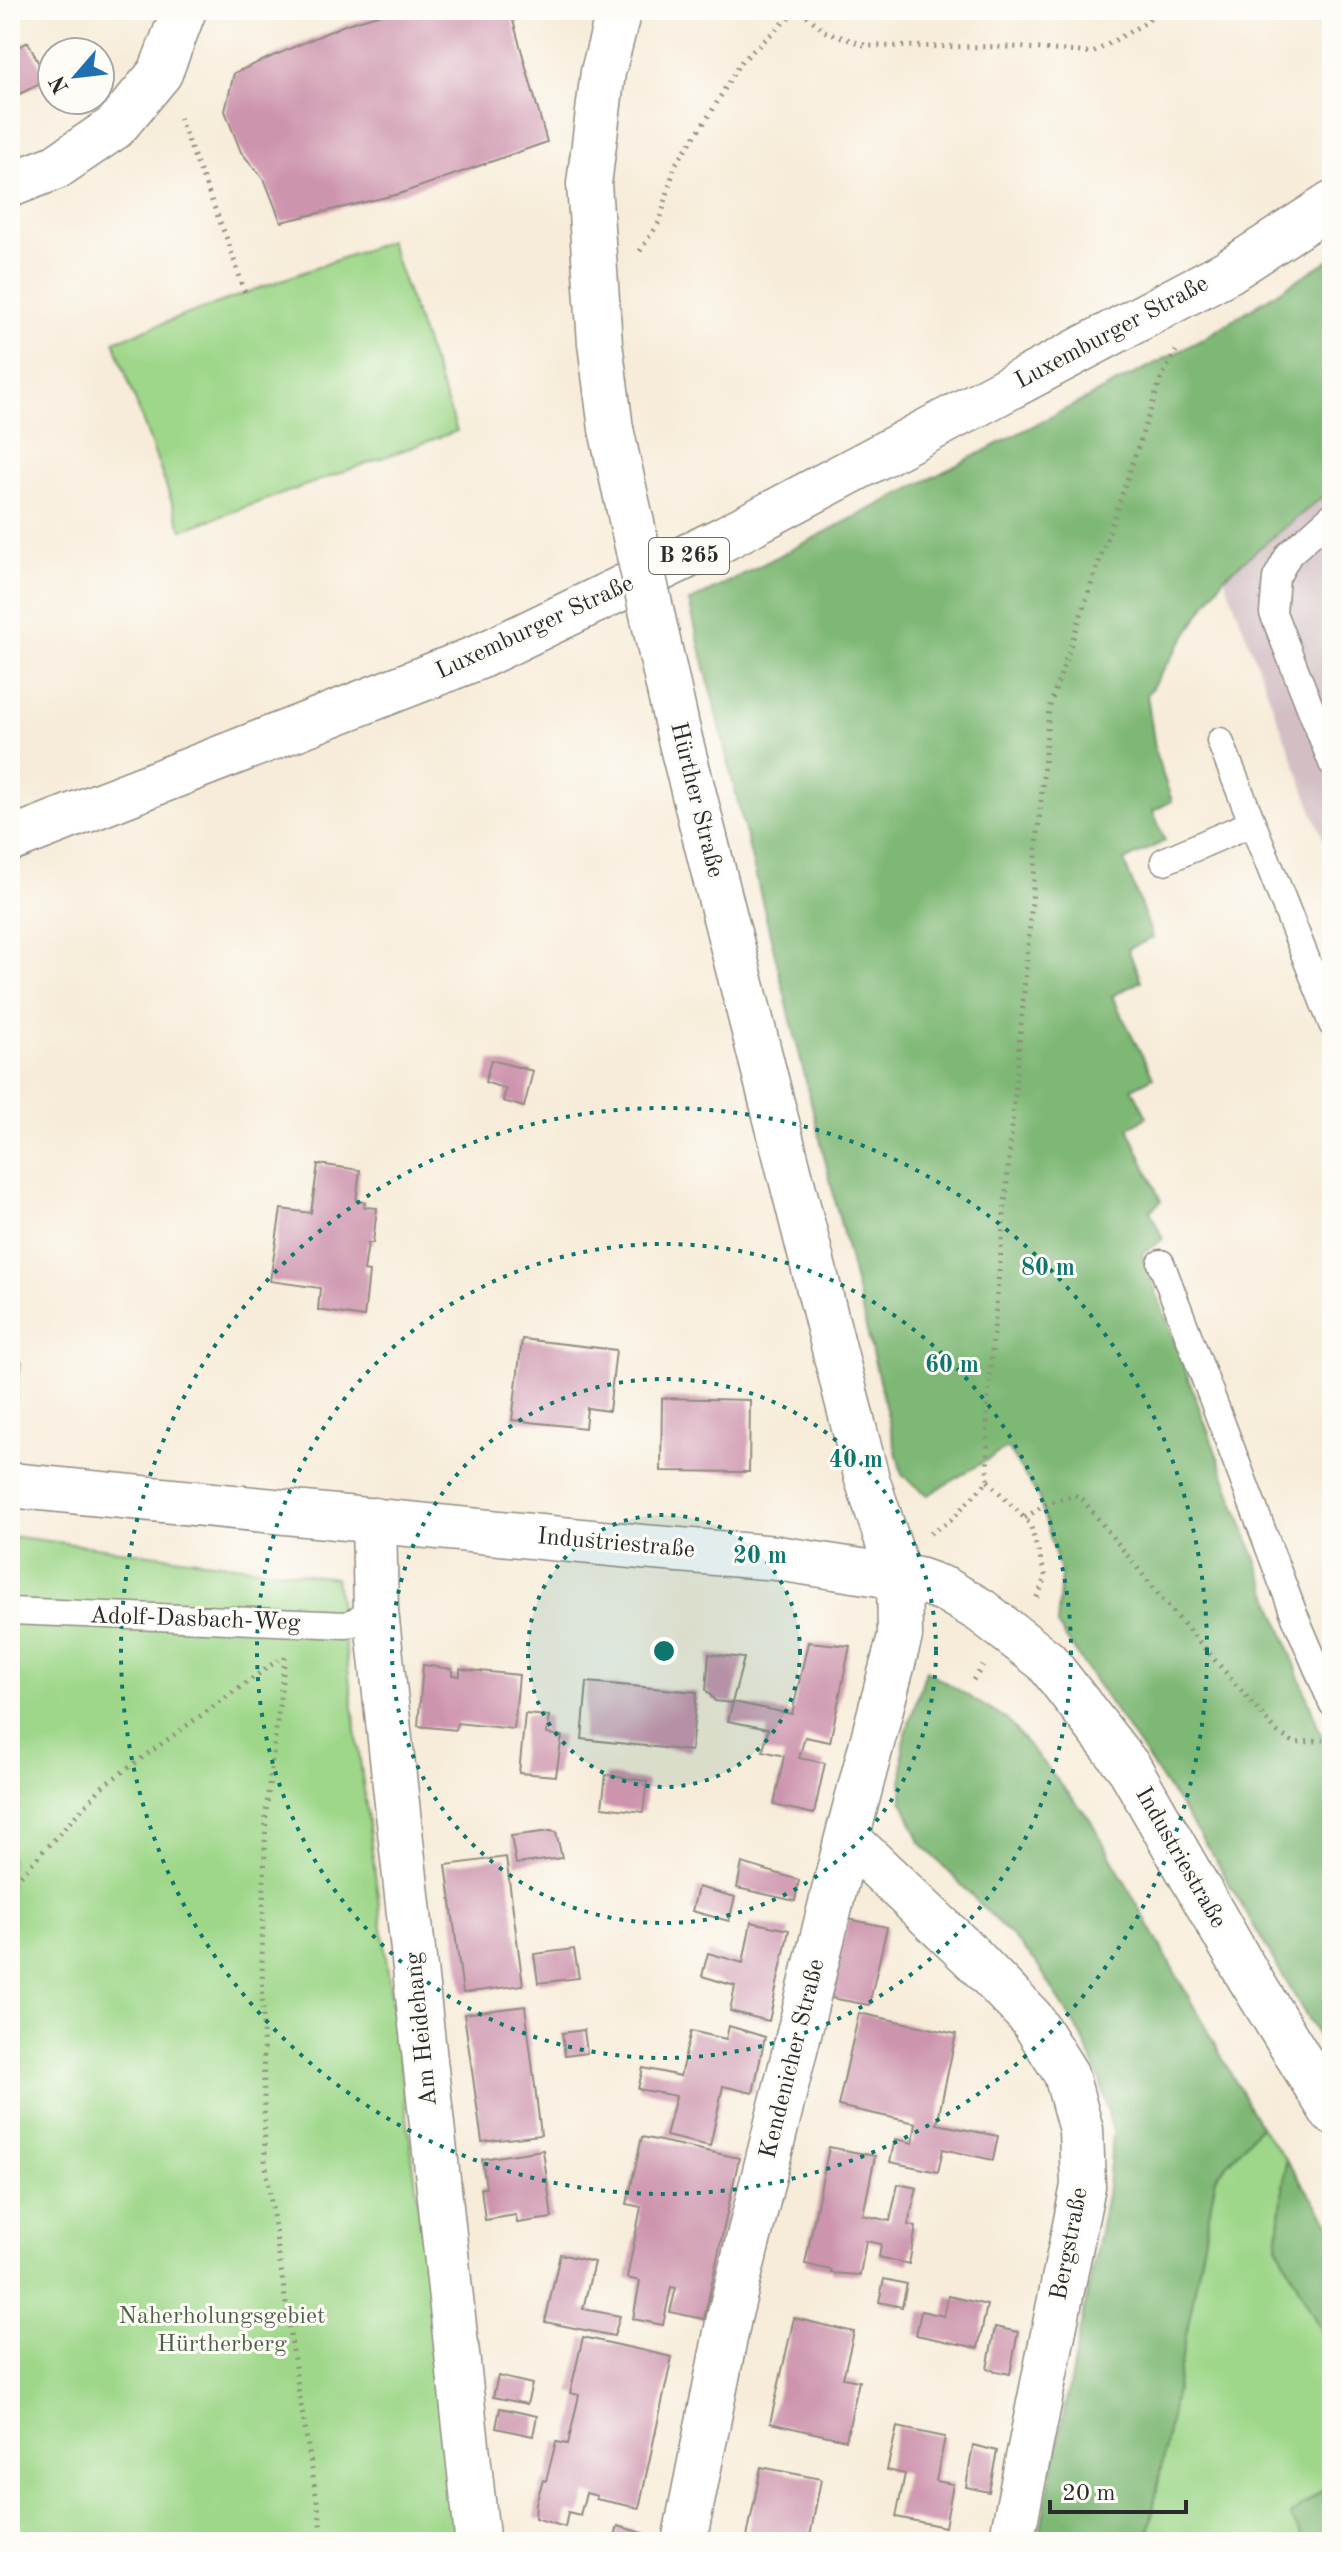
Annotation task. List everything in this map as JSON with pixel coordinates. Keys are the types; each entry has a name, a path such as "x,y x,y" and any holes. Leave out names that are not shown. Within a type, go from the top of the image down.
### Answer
{"street":[{"path":"10,185 56,167 115,127 160,73 184,10"},
{"name":"Hürther Straße","path":"619,10 603,72 589,184 600,343 611,429 679,735 867,1479 899,1576"},
{"name":"Luxemburger Straße","path":"10,840 494,650 723,539 1229,271 1332,204"},
{"name":"Industriestraße","path":"10,1485 777,1558 899,1576 946,1590 980,1610 1046,1661 1130,1769 1249,1977 1332,2112"},
{"name":"Am Heidehang","path":"374,1520 376,1611 477,2537"},
{"name":"Kendenicher Straße","path":"684,2542 729,2318 900,1636 899,1576"},
{"name":"Bergstraße","path":"847,1838 1031,2018 1066,2074 1081,2130 1083,2186 1011,2542"}],"lane":[{"path":"1332,516 1289,554 1276,578 1273,613 1332,763"},
{"path":"1220,741 1332,1024"},
{"path":"1164,861 1252,823"},
{"path":"1161,1263 1294,1614 1332,1703"},
{"name":"Adolf-Dasbach-Weg","path":"10,1611 347,1625 376,1611"}],"path":[{"path":"639,253 660,221 675,165 739,64 799,10 824,31 867,46 1014,47 1093,53 1148,21 1155,10"},
{"path":"160,73 228,242 245,293"},
{"path":"1034,1604 1046,1578 1030,1524 988,1481 987,1408 1049,709 1161,379 1181,341"},
{"path":"926,1536 951,1520 988,1481"},
{"path":"1025,1518 1047,1503 1075,1495 1083,1500 1168,1606 1278,1733 1295,1743 1313,1743 1332,1738"},
{"path":"10,1887 103,1786 285,1655 266,1826 262,1957 265,2160 324,2542"}],"shaded area":[{"path":"1332,489 1332,862 1224,577"}],"green space":[{"path":"389,241 457,431 182,530 114,341"},
{"path":"1332,258 1332,489 1224,577 1147,695 1156,755 1172,801 1153,811 1165,841 1124,861 1153,938 1128,949 1141,981 1112,996 1153,1077 1132,1088 1147,1117 1128,1128 1161,1201 1150,1211 1163,1239 1142,1254 1332,1764 1332,2060 1209,1849 1057,1625 1061,1574 1038,1496 1007,1448 928,1495 902,1475 689,602 1201,340"},
{"name":"Naherholungsgebiet Hürtherberg","path":"10,1536 336,1578 463,2542 10,2542"},
{"path":"926,1670 1007,1720 1090,1819 1260,2126 1216,2177 1147,2542 1038,2542 1107,2195 1113,2132 1101,2083 1083,2039 1036,1962 920,1842 902,1800 903,1743"},
{"path":"1260,2126 1286,2160 1277,2245 1332,2352 1332,2501 1324,2489 1291,2515 1306,2542 1147,2542 1216,2177"},
{"path":"1286,2160 1332,2226 1332,2352 1277,2245"},
{"path":"1325,2489 1332,2501 1332,2542 1306,2542 1290,2516"}],"building":[{"path":"395,10 510,10 547,142 399,194 281,222 265,181 241,152 225,111 234,73 347,24"},
{"path":"28,42 36,58 36,86 10,99 10,52"},
{"path":"491,1060 533,1071 524,1107 503,1101 506,1089 485,1082"},
{"path":"318,1164 360,1170 356,1201 365,1202 364,1207 377,1208 373,1243 368,1243 364,1271 369,1272 364,1317 318,1310 320,1288 270,1281 281,1209 311,1213"},
{"path":"522,1339 616,1350 609,1411 587,1408 585,1428 512,1420"},
{"path":"10,1360 21,1362 15,1414 10,1414"},
{"path":"662,1398 750,1400 749,1472 661,1471"},
{"path":"808,1642 850,1646 830,1742 805,1737 799,1758 825,1763 814,1814 774,1805 784,1756 763,1751 768,1729 728,1721 733,1702 792,1714"},
{"path":"709,1654 744,1658 732,1703 715,1701 706,1690"},
{"path":"423,1665 452,1669 452,1675 460,1676 460,1669 519,1675 514,1729 457,1723 456,1730 418,1726"},
{"path":"587,1682 697,1692 691,1751 582,1739"},
{"path":"525,1714 549,1716 547,1734 562,1736 556,1776 519,1773"},
{"path":"606,1775 647,1781 643,1812 602,1807"},
{"path":"556,1832 562,1858 516,1864 511,1836"},
{"path":"506,1857 523,1985 463,1993 446,1865"},
{"path":"742,1863 799,1880 795,1901 737,1888"},
{"path":"698,1887 735,1897 729,1921 692,1911"},
{"path":"848,1919 887,1927 869,2005 831,1998"},
{"path":"751,1922 789,1930 769,2021 730,2011 735,1986 702,1976 708,1953 743,1963"},
{"path":"574,1949 579,1978 538,1983 534,1954"},
{"path":"525,2006 541,2135 482,2142 464,2014"},
{"path":"859,2013 956,2034 937,2124 998,2136 993,2160 943,2149 938,2172 890,2162 895,2139 913,2143 916,2123 838,2106"},
{"path":"729,2026 765,2037 753,2093 723,2086 710,2146 666,2136 676,2096 638,2089 643,2068 680,2076 691,2031 726,2039"},
{"path":"584,2030 587,2053 565,2056 562,2033"},
{"path":"642,2137 739,2158 704,2319 670,2312 676,2288 671,2287 663,2325 633,2319 640,2281 627,2278 641,2207 627,2204"},
{"path":"829,2147 875,2156 863,2215 890,2221 898,2184 917,2188 908,2225 916,2227 909,2264 879,2257 881,2244 866,2241 860,2275 831,2273 831,2270 805,2264"},
{"path":"543,2150 552,2218 517,2223 516,2215 485,2220 481,2188 486,2188 482,2159"},
{"path":"560,2254 594,2262 583,2309 620,2316 614,2336 545,2322"},
{"path":"884,2279 907,2284 902,2307 879,2302"},
{"path":"948,2296 987,2305 978,2348 916,2335 921,2311 944,2316"},
{"path":"794,2318 854,2332 843,2378 859,2381 846,2440 770,2423"},
{"path":"995,2327 1018,2332 1010,2374 987,2369"},
{"path":"583,2337 672,2357 639,2508 596,2499 597,2496 586,2493 580,2515 568,2512 565,2527 535,2518 536,2503 543,2480 546,2481 556,2442 568,2444 579,2395 570,2393"},
{"path":"498,2376 532,2384 527,2404 493,2397"},
{"path":"500,2408 537,2416 533,2436 496,2428"},
{"path":"897,2427 945,2437 936,2481 953,2484 945,2527 896,2517 905,2474 887,2470"},
{"path":"973,2445 997,2451 989,2492 966,2487"},
{"path":"761,2467 821,2479 809,2542 746,2542"},
{"path":"618,2526 663,2539 662,2542 613,2542"}]}
